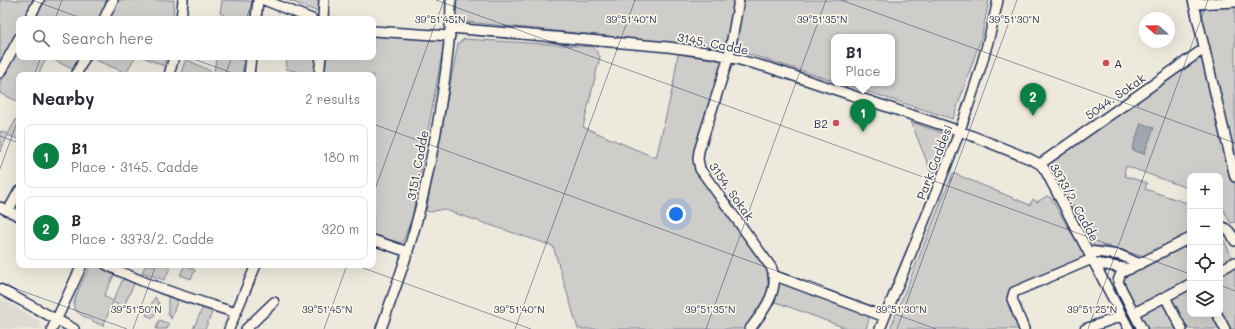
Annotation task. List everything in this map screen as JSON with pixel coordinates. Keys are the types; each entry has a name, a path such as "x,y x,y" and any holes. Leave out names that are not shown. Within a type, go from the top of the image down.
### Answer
{"street":[{"path":"31,16 39,0"},
{"path":"105,16 113,0"},
{"path":"181,16 183,0"},
{"path":"256,16 258,0"},
{"path":"264,0 304,16"},
{"path":"323,16 324,0"},
{"name":"3151. Cadde","path":"381,329 408,252 420,210 431,161 450,32 452,0"},
{"name":"3154. Sokak","path":"739,0 729,56 699,151 699,164 700,169 771,267 774,275"},
{"name":"Park Caddesi","path":"880,329 960,131 987,47 998,0"},
{"path":"1231,2 1194,2 1235,177"},
{"name":"3145. Cadde","path":"376,31 450,32 697,50 729,56 792,75 960,131"},
{"path":"0,73 16,44"},
{"name":"5044. Sokak","path":"1040,164 1205,48"},
{"path":"78,72 84,60"},
{"path":"170,72 173,60"},
{"path":"249,72 251,60"},
{"path":"319,72 321,60"},
{"name":"3373/2. Cadde","path":"960,131 1040,164 1045,170 1129,329"},
{"path":"16,195 4,209 16,215"},
{"path":"1223,227 1231,233 1235,241"},
{"path":"1142,329 1118,281 1121,273 1187,240"},
{"path":"376,241 408,252"},
{"path":"1024,329 1012,299 1014,292 1091,258 1120,254 1140,264"},
{"path":"1091,258 1130,269"},
{"path":"1223,268 1235,262"},
{"path":"52,329 81,268"},
{"path":"113,268 156,287 236,313"},
{"path":"229,329 255,268"},
{"path":"750,329 770,300 774,275 885,317"},
{"path":"1134,313 1187,286"},
{"path":"0,289 74,329"},
{"path":"1165,297 1182,329"},
{"path":"246,329 274,302"},
{"path":"1085,329 1122,316"},
{"path":"1219,317 1225,329"}],"shaded area":[{"path":"0,0 34,0 26,16 16,16 16,35 0,66"},
{"path":"42,0 109,0 101,16 40,16 36,14"},
{"path":"116,0 174,0 173,16 109,16"},
{"path":"222,0 251,1 250,16 226,16 220,13"},
{"path":"288,0 320,0 319,7 316,11"},
{"path":"456,0 734,0 726,48 456,21"},
{"path":"743,0 989,0 982,35 953,119 849,86 895,86 895,34 831,34 831,80 736,50"},
{"path":"1235,7 1235,156 1199,11 1201,9"},
{"path":"376,35 442,39 444,43 412,218 403,241 400,243 376,235 376,72 324,72 325,60 376,60"},
{"path":"464,39 594,47 600,57 583,127 656,158 673,86 678,54 724,61 693,155 697,173 767,269 768,285 765,300 747,329 578,329 553,246 442,209 431,212 426,211 458,44"},
{"path":"16,52 16,60 46,60 40,72 16,72 16,101 0,93 0,82"},
{"path":"1196,58 1203,60 1235,186 1235,222 1231,223 1223,208 1223,173 1187,173 1187,188 1126,166 1124,173 1126,174 1125,176 1147,183 1145,189 1187,203 1187,235 1137,260 1110,251 1110,246 1094,246 1054,169 1052,161 1055,156"},
{"path":"54,60 79,60 74,70"},
{"path":"96,60 133,60 127,72"},
{"path":"150,60 166,60 164,66"},
{"path":"186,60 212,72 181,72"},
{"path":"216,60 244,61 242,72 214,72"},
{"path":"287,60 316,60 315,72 300,72 286,69"},
{"path":"16,119 16,139 8,135 0,152 0,131 8,134"},
{"path":"911,122 945,134 947,138 933,177"},
{"path":"1141,123 1154,128 1144,154 1132,150"},
{"path":"953,173 1030,205 1033,199 1037,202 1047,196 1051,198 1086,258 1009,297 1019,329 893,329 891,326"},
{"path":"1223,238 1233,259 1223,264"},
{"path":"1187,246 1187,282 1138,307 1135,306 1122,279"},
{"path":"1235,266 1235,329 1229,329 1222,317 1223,272"},
{"path":"89,268 101,268 114,275 104,296 113,301 123,279 130,280 134,284 123,308 113,302 103,326 82,316 74,308 75,299"},
{"path":"144,268 170,268 164,280 142,272"},
{"path":"184,268 191,268 195,270 191,279 180,275"},
{"path":"782,282 868,315 869,319 866,329 848,329 776,302 772,303 778,284"},
{"path":"1187,290 1187,317 1215,317 1221,329 1185,329 1170,299"},
{"path":"168,296 178,299 171,319 168,313"},
{"path":"155,297 159,304 153,318 146,315"},
{"path":"0,298 39,321 42,329 0,329"},
{"path":"1165,301 1179,329 1147,329 1140,315"},
{"path":"203,307 213,310 205,329 193,329"},
{"path":"159,320 169,324 167,329 156,329"}],"place":[{"name":"A","path":"1106,63"},
{"name":"B","path":"1033,116"},
{"name":"B2","path":"836,123"},
{"name":"B1","path":"863,132"}]}
